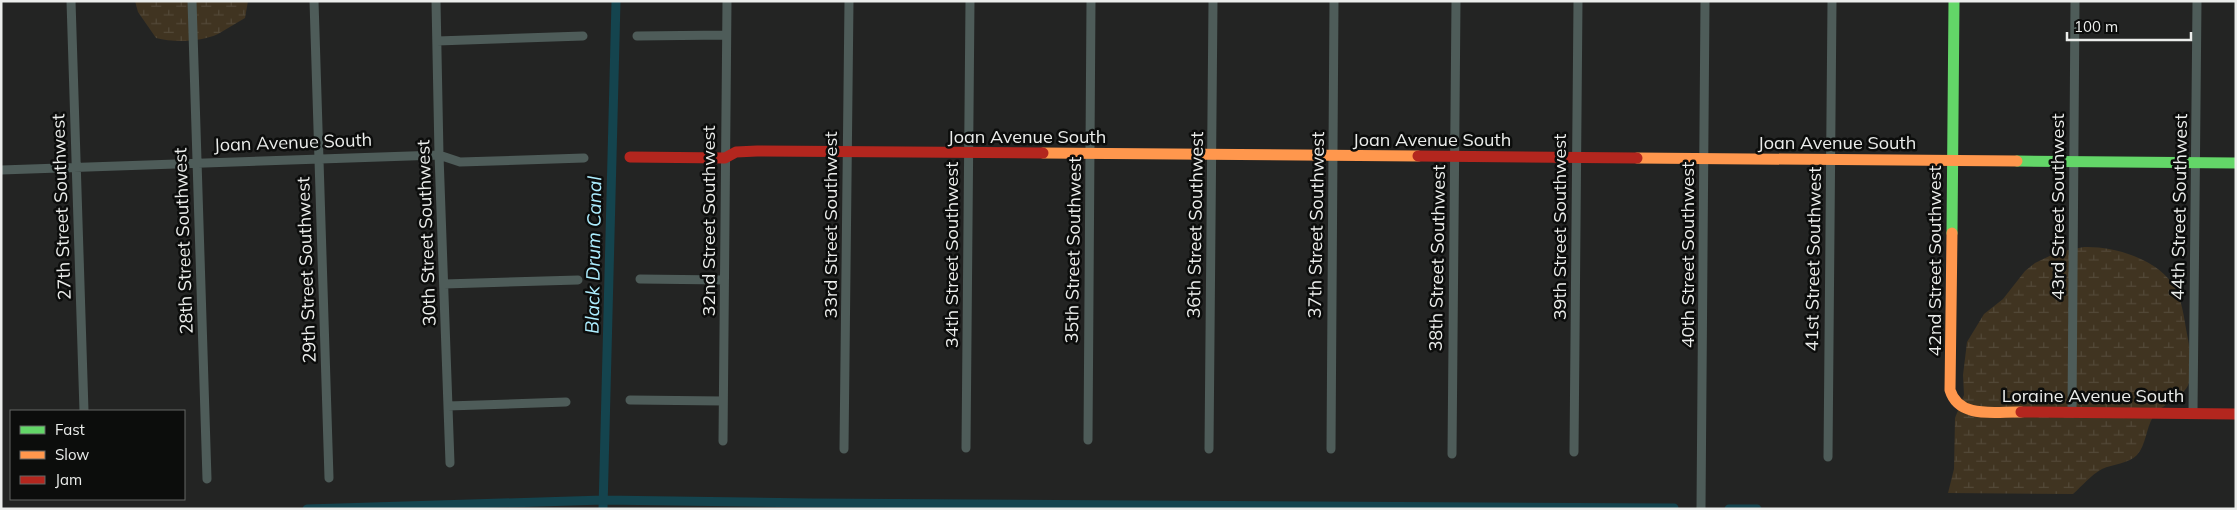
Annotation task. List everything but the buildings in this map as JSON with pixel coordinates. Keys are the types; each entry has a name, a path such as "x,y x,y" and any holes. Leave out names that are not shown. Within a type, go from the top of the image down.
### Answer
{"street":[{"name":"27th Street Southwest","path":"71,1 84,410"},
{"name":"28th Street Southwest","path":"192,1 207,479"},
{"name":"29th Street Southwest","path":"314,1 329,478"},
{"name":"30th Street Southwest","path":"436,1 438,155 450,463"},
{"name":"32nd Street Southwest","path":"723,441 727,1"},
{"name":"33rd Street Southwest","path":"844,449 848,1"},
{"name":"34th Street Southwest","path":"966,448 970,1"},
{"name":"35th Street Southwest","path":"1088,440 1091,1"},
{"name":"36th Street Southwest","path":"1210,449 1213,1"},
{"name":"37th Street Southwest","path":"1331,449 1334,1"},
{"name":"38th Street Southwest","path":"1452,454 1456,1"},
{"name":"39th Street Southwest","path":"1574,452 1578,1"},
{"name":"40th Street Southwest","path":"1701,509 1705,1"},
{"name":"41st Street Southwest","path":"1828,457 1832,1"},
{"name":"42nd Street Southwest","path":"1953,401 1950,390 1954,1"},
{"name":"43rd Street Southwest","path":"2072,413 2076,1"},
{"name":"44th Street Southwest","path":"2193,413 2197,1"},
{"path":"437,41 583,36"},
{"path":"637,36 726,36"},
{"name":"Joan Avenue South","path":"630,157 725,158 736,152 750,151 846,151 2236,163"},
{"name":"Joan Avenue South","path":"1,170 438,155 460,162 584,158"},
{"path":"640,279 724,280"},
{"path":"444,284 578,280"},
{"path":"630,400 723,401"},
{"name":"Loraine Avenue South","path":"1953,401 1960,408 1969,411 2236,414"},
{"path":"448,406 566,402"}],"green space":[{"path":"135,1 248,1 245,18 221,32 204,39 179,41 156,38 138,12"},
{"path":"2084,247 2120,251 2132,255 2155,267 2172,283 2182,308 2190,352 2189,383 2183,393 2153,417 2137,455 2125,462 2102,469 2090,477 2073,494 1948,493 1954,469 1955,418 1964,395 1963,375 1967,342 1984,314 2003,299 2025,271 2035,263 2058,252"}],"waterway":[{"name":"Black Drum Canal","path":"603,509 616,1"},
{"path":"307,509 603,500 1674,508"},
{"path":"1729,509 1757,509"}],"traffic: fast":[{"path":"1952,233 1954,1"},
{"path":"2017,161 2236,163"}],"traffic: slow":[{"path":"1043,153 1418,156"},
{"path":"1637,158 2017,161"},
{"path":"1952,233 1950,390 1955,400 1970,410 1990,413 2021,412"}],"traffic: jam":[{"path":"630,157 725,158 736,152 757,151 1043,153"},
{"path":"1418,156 1637,158"},
{"path":"2021,412 2236,414"}]}
